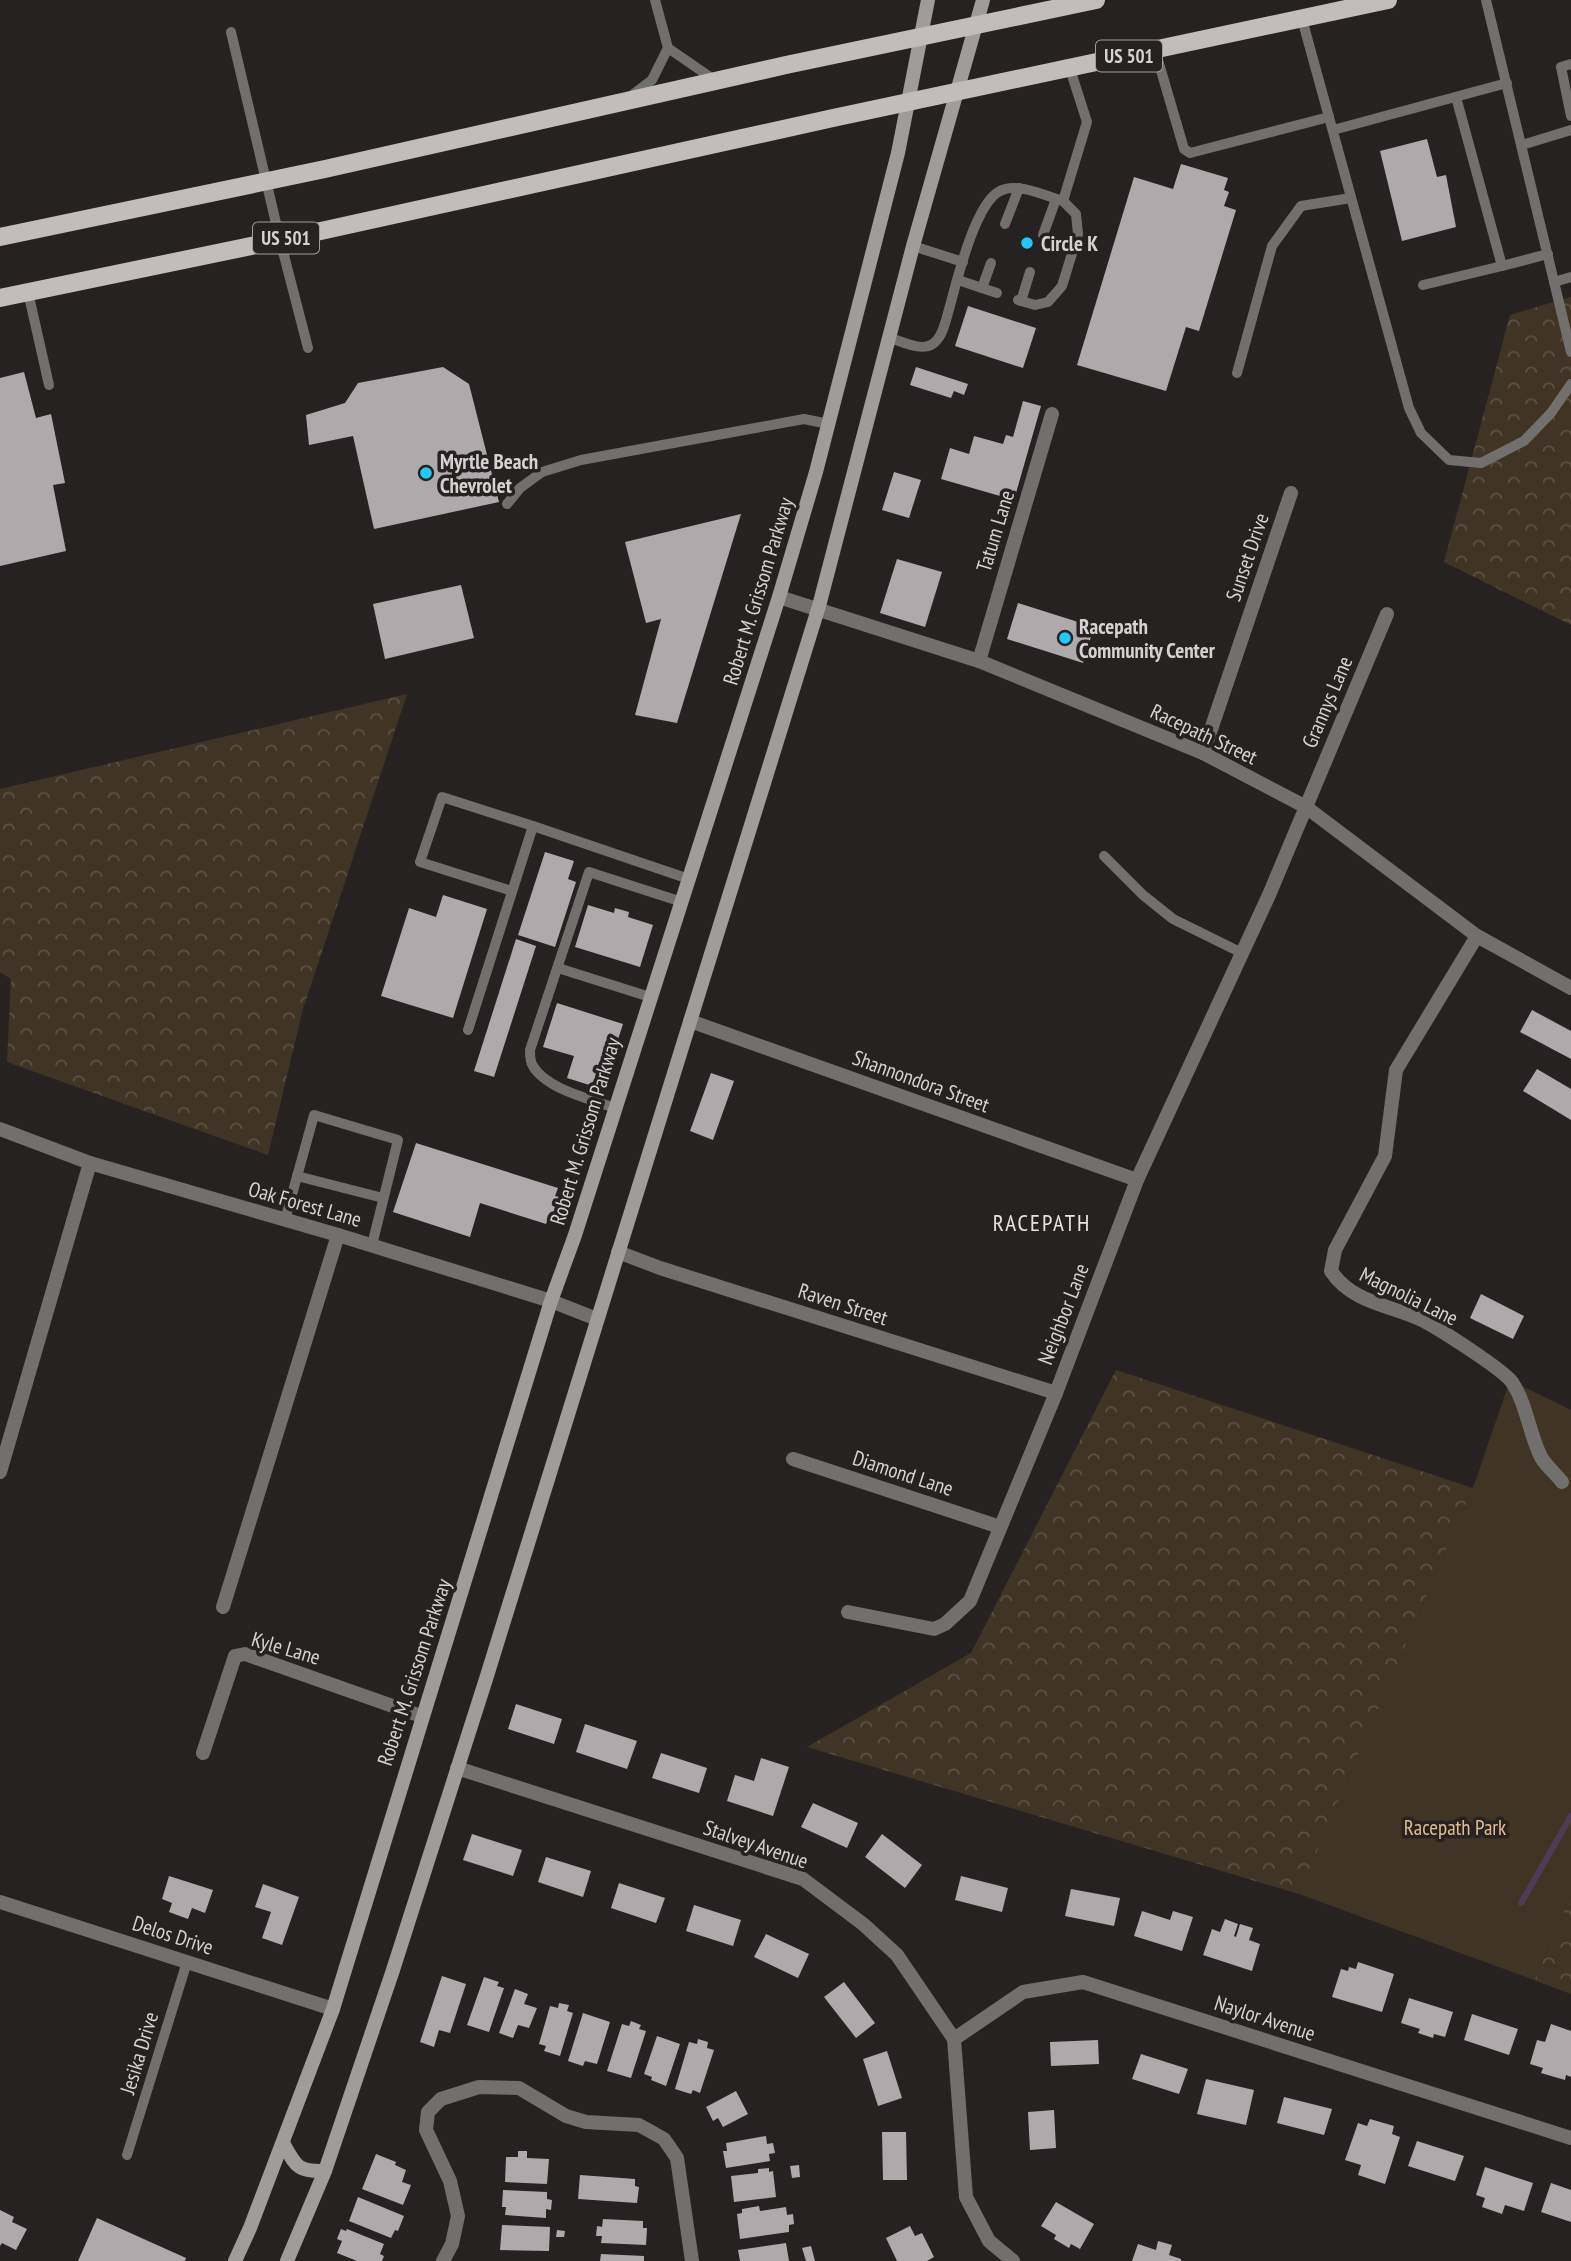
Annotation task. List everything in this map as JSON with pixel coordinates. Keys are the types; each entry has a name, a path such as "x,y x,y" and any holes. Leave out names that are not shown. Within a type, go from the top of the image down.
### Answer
{"main road":[{"name":"Robert M. Grissom Parkway","path":"235,2261 333,2009 421,1716 551,1301 575,1235 779,597 829,424 881,223 928,0"},
{"path":"287,2261 325,2171 457,1768 818,610 914,246 983,0"},
{"path":"0,237 1096,0"},
{"name":"US 501","path":"0,298 1388,0"},
{"path":"283,2143 295,2165 307,2172 325,2171"}],"street":[{"name":"Tatum Lane","path":"979,661 1052,414"},
{"name":"Sunset Drive","path":"1203,753 1290,493"},
{"name":"Racepath Street","path":"779,597 979,661 1203,753 1306,807 1477,936 1571,988"},
{"name":"Grannys Lane","path":"1306,807 1387,614"},
{"name":"Neighbor Lane","path":"848,1612 934,1629 946,1624 970,1601 1056,1393 1137,1180 1306,807"},
{"name":"Magnolia Lane","path":"1477,936 1396,1070 1385,1156 1335,1250 1331,1271 1340,1284 1376,1304 1422,1321 1490,1364 1510,1380 1523,1402 1542,1458 1562,1482"},
{"name":"Shannondora Street","path":"690,1021 1137,1180"},
{"name":"Oak Forest Lane","path":"0,1129 90,1163 372,1245 551,1301 597,1319"},
{"path":"0,1472 90,1163"},
{"path":"223,1607 338,1235"},
{"name":"Raven Street","path":"618,1252 660,1268 1056,1393"},
{"name":"Diamond Lane","path":"793,1459 1000,1527"},
{"name":"Kyle Lane","path":"203,1753 235,1656 245,1654 421,1716"},
{"name":"Stalvey Avenue","path":"457,1768 803,1879 863,1924 897,1955 954,2039 966,2197 989,2241 1013,2261"},
{"name":"Delos Drive","path":"0,1902 333,2009"},
{"name":"Naylor Avenue","path":"954,2039 1023,1992 1083,1982 1571,2138"},
{"path":"443,2261 452,2244 458,2216 450,2181 426,2130 428,2112 441,2099 480,2087 519,2088 566,2116 586,2122 639,2125 664,2139 677,2158 692,2261"}],"lane":[{"path":"655,0 668,48 716,81"},
{"path":"1486,0 1571,352"},
{"path":"1302,19 1409,408 1421,433 1449,460 1481,463 1524,441 1551,413 1571,384"},
{"path":"231,32 308,348"},
{"path":"624,102 652,80 668,48"},
{"path":"1155,50 1184,149 1190,153 1329,117"},
{"path":"1571,64 1561,67 1571,116"},
{"path":"1043,235 1059,200 1087,122 1070,69"},
{"path":"1333,131 1507,83"},
{"path":"1456,97 1502,266"},
{"path":"1522,145 1571,130"},
{"path":"1005,224 1019,188"},
{"path":"890,338 920,347 931,345 943,332 963,262 984,206 1000,190 1019,188 1059,200 1076,214 1079,234 1062,286 1048,302 1035,305 1019,301 1030,272"},
{"path":"1237,373 1272,246 1301,206 1351,198"},
{"path":"914,246 963,262"},
{"path":"1423,285 1548,254"},
{"path":"982,288 991,263"},
{"path":"1554,282 1571,277"},
{"path":"958,280 997,293"},
{"path":"28,292 49,385"},
{"path":"507,504 520,488 542,472 581,460 804,419 829,424"},
{"path":"512,891 420,862 442,797 689,879"},
{"path":"468,1030 533,826"},
{"path":"1104,856 1143,895 1173,919 1242,953"},
{"path":"615,1108 562,1089 541,1076 531,1065 530,1050 589,872 682,902"},
{"path":"558,968 650,997"},
{"path":"285,1220 314,1115 398,1140 372,1245"},
{"path":"297,1175 383,1198"},
{"name":"Jesika Drive","path":"127,2155 187,1962"}],"green space":[{"path":"1571,297 1571,625 1444,562 1510,315"},
{"path":"407,694 303,1009 268,1155 7,1062 11,979 0,972 0,789"},
{"path":"1116,1370 1473,1488 1299,1894 807,1747 971,1653"},
{"name":"Racepath Park","path":"1510,1380 1571,1410 1571,1895 1534,1980 1299,1894 1473,1488"},
{"path":"1571,1895 1571,1994 1534,1980"}],"building":[{"path":"1427,139 1437,177 1446,175 1456,227 1402,241 1380,151"},
{"path":"1181,164 1228,178 1224,190 1229,192 1224,206 1236,210 1199,331 1186,327 1166,391 1077,365 1134,177 1173,189"},
{"path":"968,306 1036,328 1023,368 955,346"},
{"name":"Myrtle Beach Chevrolet","path":"443,367 469,384 499,502 374,529 353,436 309,445 306,415 345,403 358,383"},
{"path":"916,367 968,384 964,395 954,391 951,398 910,385"},
{"path":"24,372 36,418 51,414 65,483 53,485 66,551 0,566 0,378"},
{"path":"1023,401 1041,406 1014,500 941,479 950,448 969,454 974,436 1003,444 1006,435 1013,437"},
{"path":"894,472 921,480 909,518 882,510"},
{"path":"741,514 677,723 635,715 661,619 646,623 625,542"},
{"path":"897,559 942,572 925,627 880,613"},
{"path":"461,585 474,638 385,659 373,604"},
{"path":"1018,603 1094,627 1083,663 1007,639"},
{"path":"545,852 574,861 568,879 576,882 555,947 518,935"},
{"path":"443,895 487,909 453,1018 381,996 409,908 436,917"},
{"path":"588,905 614,913 615,908 629,912 628,917 653,925 640,967 575,947"},
{"path":"516,939 536,946 494,1077 474,1071"},
{"path":"557,1003 623,1024 602,1089 567,1078 574,1056 543,1047"},
{"path":"1532,1010 1571,1031 1571,1059 1520,1032"},
{"path":"1537,1069 1571,1089 1571,1120 1523,1091"},
{"path":"711,1073 734,1081 713,1140 690,1131"},
{"path":"416,1143 558,1188 555,1196 559,1197 552,1218 549,1217 546,1224 480,1203 470,1237 393,1212"},
{"path":"1481,1294 1524,1316 1513,1339 1470,1318"},
{"path":"516,1704 562,1719 554,1744 508,1729"},
{"path":"585,1724 637,1741 627,1769 576,1752"},
{"path":"661,1753 707,1768 699,1793 652,1778"},
{"path":"761,1758 789,1767 773,1816 727,1801 735,1775 754,1781"},
{"path":"813,1803 858,1823 847,1848 801,1827"},
{"path":"472,1834 522,1850 513,1876 463,1860"},
{"path":"882,1834 922,1865 905,1888 865,1857"},
{"path":"546,1857 591,1871 583,1897 538,1882"},
{"path":"169,1876 213,1890 205,1913 192,1908 188,1919 169,1912 172,1903 162,1899"},
{"path":"961,1876 1008,1888 1002,1912 955,1900"},
{"path":"619,1883 665,1898 656,1923 611,1908"},
{"path":"263,1884 299,1897 282,1945 262,1938 271,1912 255,1907"},
{"path":"1071,1889 1120,1898 1114,1926 1065,1916"},
{"path":"694,1905 741,1920 733,1946 686,1931"},
{"path":"1142,1911 1170,1920 1173,1911 1193,1917 1182,1951 1134,1936"},
{"path":"1225,1919 1238,1924 1234,1936 1236,1937 1240,1924 1253,1928 1249,1940 1260,1944 1252,1971 1203,1955 1212,1929 1220,1932"},
{"path":"766,1934 809,1954 798,1978 754,1957"},
{"path":"1358,1962 1394,1974 1382,2012 1332,1997 1341,1969 1356,1969"},
{"path":"442,1976 466,1984 450,2033 439,2030 434,2047 420,2042"},
{"path":"484,1977 499,1982 497,1986 504,1988 489,2032 467,2025"},
{"path":"844,1982 875,2023 856,2038 824,1997"},
{"path":"515,1989 528,1994 524,2004 537,2008 529,2028 518,2025 513,2038 499,2033"},
{"path":"1409,1998 1453,2012 1445,2037 1434,2034 1433,2038 1418,2033 1420,2029 1401,2023"},
{"path":"559,2003 569,2005 567,2011 573,2013 560,2056 544,2051 546,2046 539,2044 550,2006 558,2008"},
{"path":"583,2013 610,2022 597,2064 585,2061 583,2066 568,2061"},
{"path":"1472,2014 1518,2029 1509,2055 1464,2040"},
{"path":"631,2021 641,2025 639,2029 646,2031 631,2078 607,2071 622,2024 629,2026"},
{"path":"1551,2024 1571,2031 1571,2077 1566,2075 1565,2080 1541,2073 1543,2068 1530,2064 1537,2040 1545,2042"},
{"path":"657,2036 680,2044 666,2086 644,2074"},
{"path":"698,2039 708,2042 707,2048 714,2050 700,2093 693,2090 691,2094 675,2089 689,2042 697,2044"},
{"path":"1098,2040 1099,2064 1051,2066 1050,2042"},
{"path":"887,2051 902,2098 878,2106 863,2059"},
{"path":"1141,2054 1188,2069 1179,2094 1132,2079"},
{"path":"1206,2079 1254,2090 1246,2125 1197,2114"},
{"path":"736,2091 748,2114 723,2127 718,2118 713,2121 706,2107"},
{"path":"1284,2097 1332,2109 1324,2135 1277,2123"},
{"path":"1054,2110 1056,2148 1030,2150 1028,2112"},
{"path":"1370,2119 1394,2126 1392,2134 1400,2137 1385,2184 1358,2175 1361,2165 1345,2160 1358,2123 1367,2126"},
{"path":"882,2132 906,2132 907,2180 883,2180"},
{"path":"766,2136 767,2144 773,2143 775,2153 769,2154 770,2161 726,2168 723,2151 727,2151 726,2143"},
{"path":"1417,2141 1464,2156 1455,2181 1408,2166"},
{"path":"518,2151 527,2151 527,2158 549,2159 547,2184 505,2182 506,2157 518,2157"},
{"path":"376,2154 396,2162 395,2165 406,2170 402,2182 411,2185 403,2205 362,2189"},
{"path":"799,2165 800,2177 792,2178 790,2166"},
{"path":"1485,2167 1533,2183 1524,2211 1505,2205 1502,2214 1482,2207 1485,2198 1476,2195"},
{"path":"769,2168 769,2172 773,2171 776,2197 734,2202 731,2176 758,2173 758,2169"},
{"path":"580,2175 635,2179 635,2186 639,2187 637,2203 578,2199"},
{"path":"1551,2183 1571,2190 1571,2222 1541,2212"},
{"path":"503,2190 547,2192 547,2199 552,2200 551,2210 546,2209 546,2218 505,2215 506,2207 502,2207"},
{"path":"358,2197 404,2216 398,2231 395,2230 391,2238 349,2221"},
{"path":"1056,2202 1094,2224 1080,2249 1071,2244 1069,2248 1054,2239 1056,2235 1041,2226"},
{"path":"759,2206 760,2211 786,2207 787,2215 793,2214 794,2224 789,2225 789,2232 740,2239 737,2214 742,2213 742,2209"},
{"path":"0,2210 14,2217 12,2222 27,2229 16,2250 2,2243 0,2246"},
{"path":"97,2218 186,2258 185,2261 78,2261"},
{"path":"603,2219 643,2221 643,2228 647,2228 646,2245 601,2243 602,2236 596,2236 597,2226 602,2227"},
{"path":"502,2225 550,2227 549,2251 500,2250"},
{"path":"910,2226 915,2236 922,2233 934,2257 927,2261 897,2261 886,2238"},
{"path":"341,2229 384,2244 380,2254 384,2256 382,2261 357,2261 337,2253 342,2241 337,2239"},
{"path":"557,2230 565,2231 564,2237 556,2237"},
{"path":"1158,2241 1172,2245 1169,2255 1181,2261 1132,2261 1138,2244 1156,2250"},
{"path":"786,2243 789,2261 740,2261 738,2250"},
{"path":"811,2246 815,2261 806,2261 802,2248"},
{"path":"601,2254 644,2256 644,2261 600,2261"}],"waterway":[{"path":"1521,1903 1571,1816"}],"place":[{"name":"Circle K","path":"1027,243"},
{"name":"Myrtle Beach Chevrolet","path":"426,473"},
{"name":"Racepath Community Center","path":"1065,638"}],"district":[{"name":"RACEPATH","path":"1042,1222"}]}
